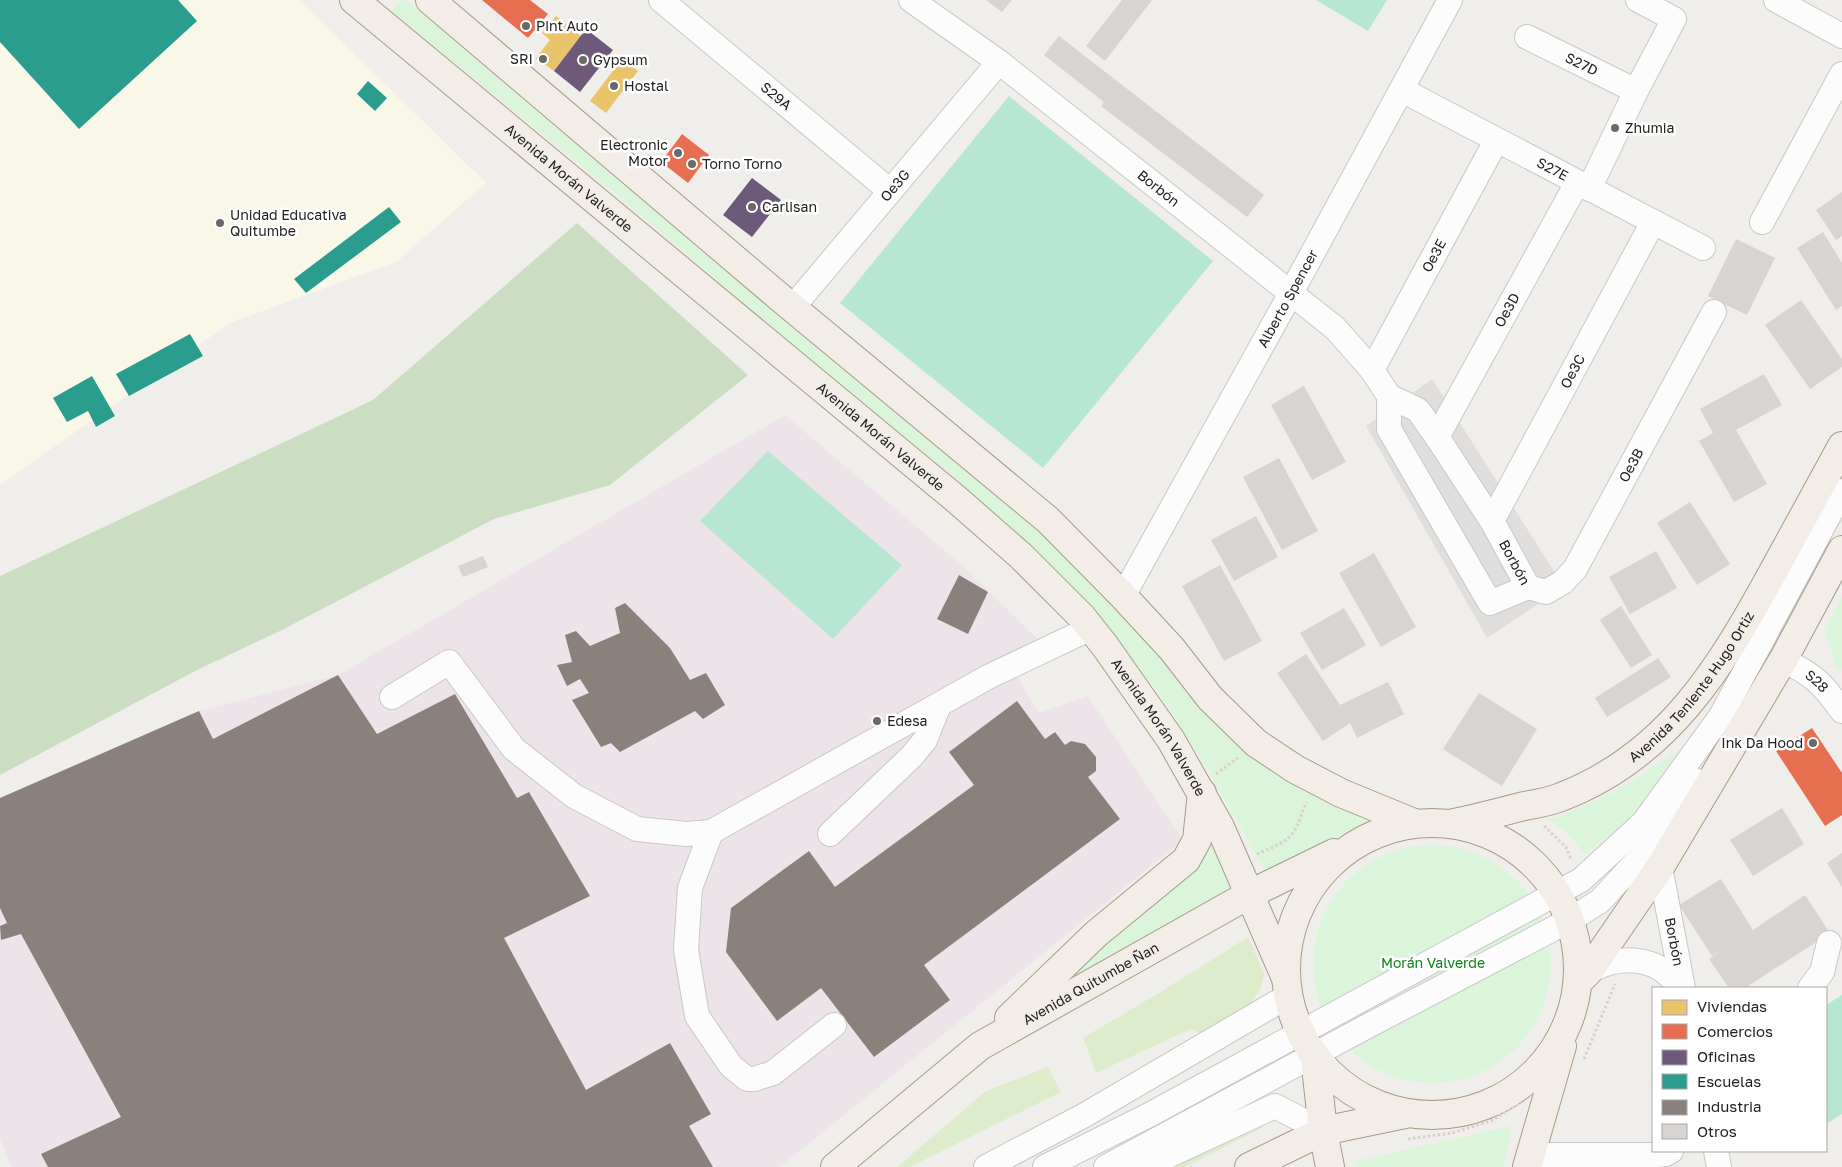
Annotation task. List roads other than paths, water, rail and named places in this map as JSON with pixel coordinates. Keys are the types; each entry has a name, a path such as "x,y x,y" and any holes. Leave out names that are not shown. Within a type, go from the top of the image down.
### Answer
{"main road":[{"path":"435,1 792,308 1048,520 1123,596 1172,649 1210,698 1256,743 1295,769 1341,793 1414,823"},
{"name":"Avenida Morán Valverde","path":"368,5 956,499 1021,556 1082,617 1170,740 1208,784 1220,826 1250,894 1286,986"},
{"name":"Avenida Teniente Hugo Ortiz","path":"1454,823 1560,798 1590,784 1617,768 1642,751 1666,730 1706,684 1744,626 1842,446"},
{"path":"1528,1161 1583,976 1660,867 1783,660 1842,550"},
{"path":"980,1046 1096,934 1186,860 1197,840 1208,784"},
{"path":"1406,1126 1341,1083 1310,1048 1293,1015 1286,986 1289,932 1306,892 1334,859 1371,835 1414,823 1454,823 1498,838 1532,862 1558,894 1570,920 1583,976"},
{"name":"Avenida Quitumbe Ñan","path":"835,1167 980,1046 1250,894 1371,835"},
{"path":"1249,1167 1322,1131 1406,1126 1492,1103 1527,1080 1556,1049 1573,1011"},
{"path":"1310,1048 1322,1131 1330,1167"}],"street":[{"name":"S29A","path":"661,0 890,192"},
{"name":"Borbón","path":"911,0 998,62 1335,328 1372,370 1389,396 1418,410 1492,521 1528,587 1490,603 1388,428 1389,396"},
{"name":"Alberto Spencer","path":"1123,596 1291,293 1450,0"},
{"path":"1776,0 1841,31"},
{"name":"Oe3D","path":"1437,437 1583,186 1674,19 1645,2"},
{"name":"S27D","path":"1527,37 1636,91"},
{"name":"Oe3G","path":"792,308 998,62"},
{"path":"1762,222 1842,74"},
{"name":"S27E","path":"1402,90 1703,248"},
{"name":"Oe3E","path":"1372,370 1496,141"},
{"name":"Oe3C","path":"1492,521 1653,222"},
{"name":"Oe3B","path":"1528,587 1546,592 1563,582 1575,569 1714,312"},
{"path":"1106,1167 1310,1048 1581,880 1644,822 1722,716 1842,491"},
{"path":"1045,1167 1152,1114 1310,1048 1570,920 1600,901 1666,827 1737,723 1842,524"},
{"path":"392,697 449,662 514,749 574,796 637,829 686,834 711,832 988,677 1091,628"},
{"name":"S28","path":"1783,660 1806,671 1825,686 1842,711"},
{"path":"830,834 912,756 925,740 939,704"},
{"path":"711,832 690,888 686,950 697,1016 731,1066 748,1079 773,1073 834,1025"},
{"name":"Borbón","path":"1660,867 1681,987"},
{"path":"1811,987 1822,972 1829,943"},
{"name":"Borbón","path":"1583,976 1599,965 1625,959 1654,965 1666,973 1680,987"},
{"path":"986,1167 1083,1116 1286,986"},
{"path":"1144,1167 1275,1106 1322,1131"},
{"path":"1528,1161 1550,1153 1656,1155 1671,1152"},
{"path":"1674,1152 1683,1167"},
{"path":"1716,1152 1719,1167"}],"place":[{"name":"Pint Auto","path":"526,26"},
{"name":"SRI","path":"543,59"},
{"name":"Gypsum","path":"583,60"},
{"name":"Hostal","path":"614,86"},
{"name":"Zhumia","path":"1615,128"},
{"name":"Electronic Motor","path":"678,153"},
{"name":"Torno Torno","path":"692,164"},
{"name":"Carlisan","path":"752,207"},
{"name":"Unidad Educativa Quitumbe","path":"220,223"},
{"name":"Edesa","path":"877,721"},
{"name":"Ink Da Hood","path":"1813,743"}],"park label":[{"name":"Morán Valverde","path":"1433,963"}]}
